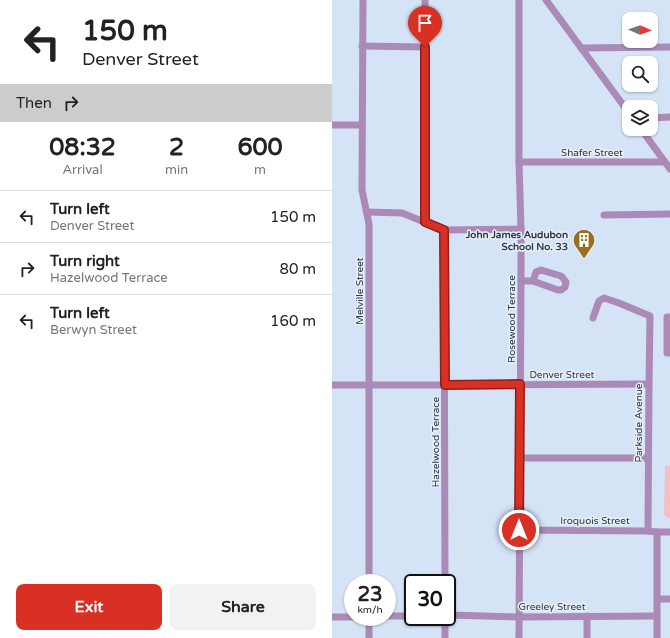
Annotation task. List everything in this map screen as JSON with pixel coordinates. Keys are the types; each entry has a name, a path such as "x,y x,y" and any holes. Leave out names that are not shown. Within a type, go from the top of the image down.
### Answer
{"street":[{"name":"Melville Street","path":"363,0 361,125 362,190 369,224 369,574"},
{"path":"425,0 425,222"},
{"name":"Rosewood Terrace","path":"519,0 519,162 521,229 519,638"},
{"path":"546,0 622,103"},
{"path":"362,46 425,47"},
{"path":"582,48 670,47"},
{"path":"658,118 670,117"},
{"path":"332,125 361,125"},
{"path":"646,136 670,169"},
{"name":"Shafer Street","path":"519,162 665,162"},
{"path":"367,212 402,213 444,230 521,229"},
{"path":"604,215 670,214"},
{"name":"Hazelwood Terrace","path":"444,230 445,574"},
{"path":"521,281 533,281"},
{"name":"Parkside Avenue","path":"593,318 599,301 604,298 650,316 648,530"},
{"path":"670,317 667,317 667,353 670,353"},
{"name":"Denver Street","path":"332,385 649,384"},
{"path":"520,458 648,458"},
{"name":"Iroquois Street","path":"519,530 648,530 670,532"},
{"path":"657,532 657,638"},
{"path":"656,599 670,599"},
{"name":"Greeley Street","path":"456,616 656,616"},
{"path":"587,616 587,638"},
{"path":"332,617 344,617"},
{"path":"369,626 369,638"},
{"path":"445,638 446,626"}],"shaded area":[{"path":"665,466 670,466 670,518 664,515"}],"place":[{"name":"John James Audubon School No. 33","path":"584,260"}],"route":[{"path":"425,47 425,222 444,230 445,385 520,384 519,530"}]}
